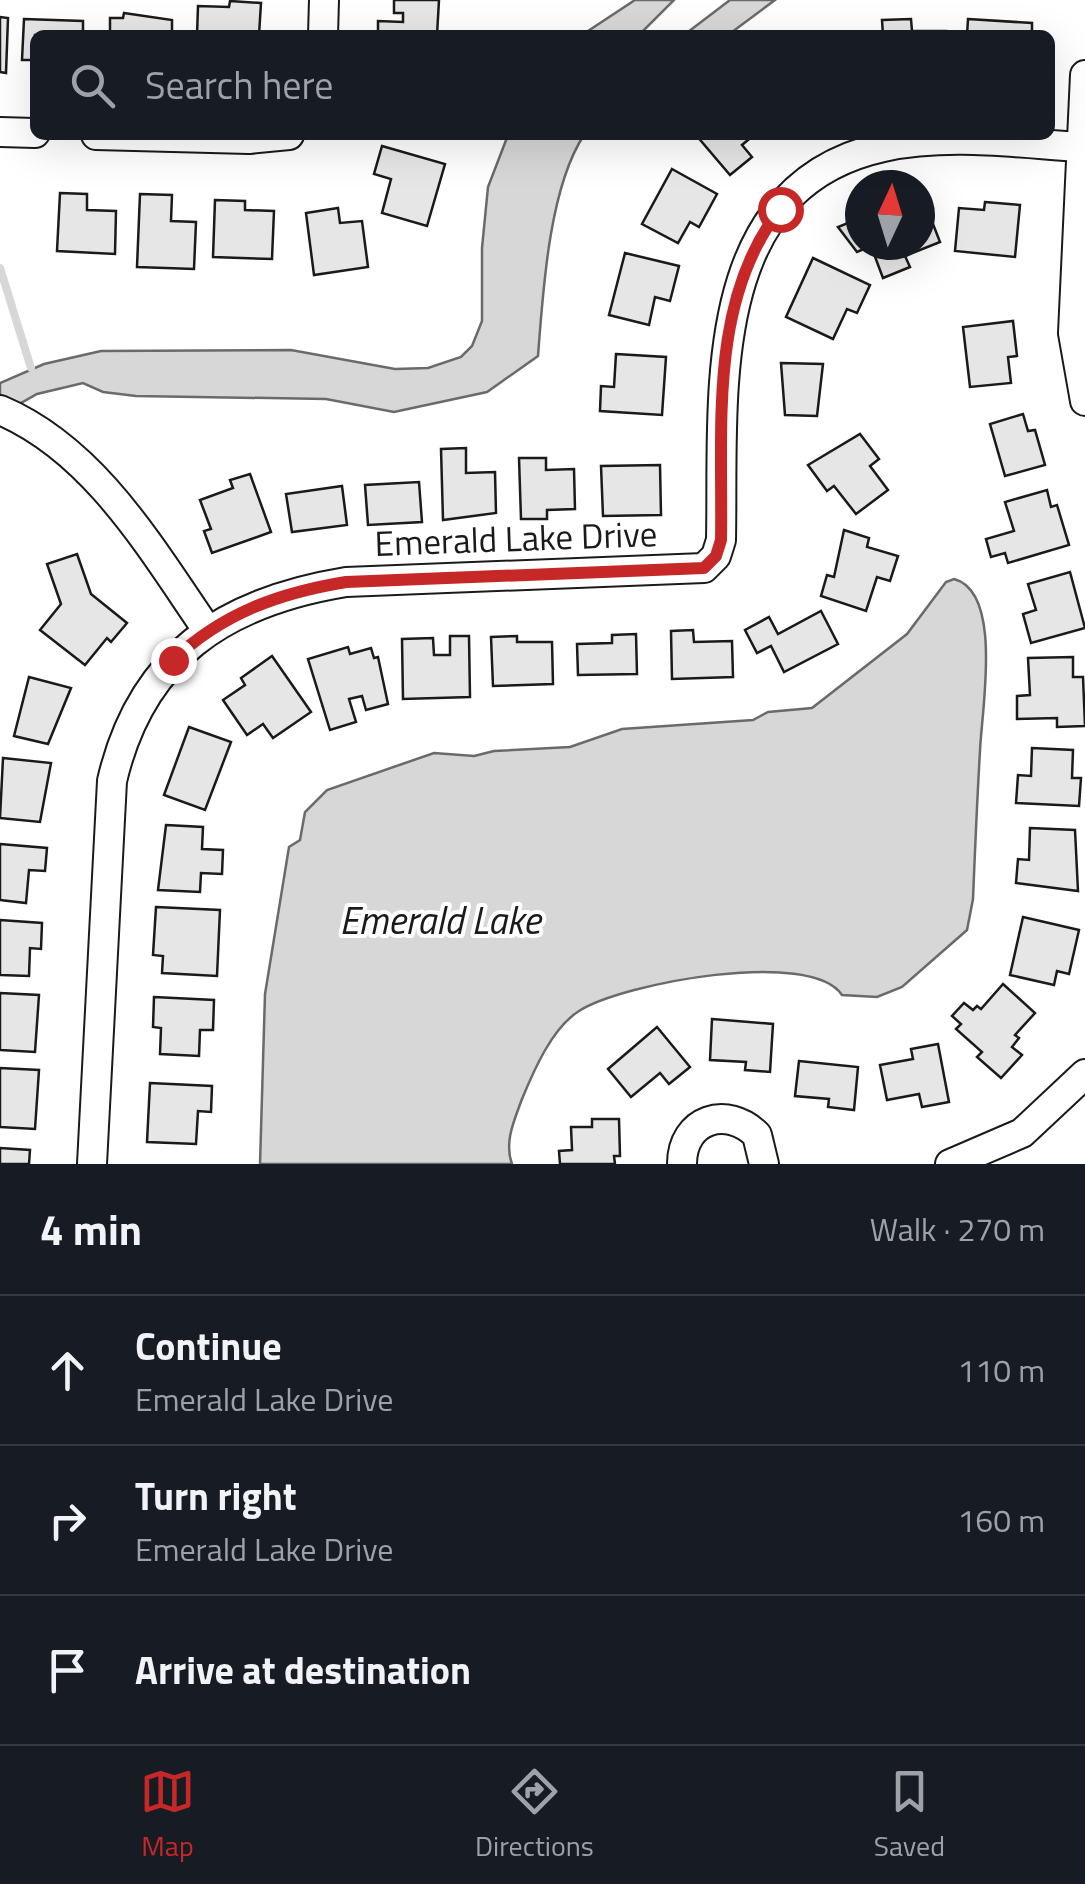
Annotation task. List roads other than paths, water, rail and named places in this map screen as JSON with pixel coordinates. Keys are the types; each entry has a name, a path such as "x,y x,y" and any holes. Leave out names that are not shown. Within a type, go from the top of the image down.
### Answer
{"street":[{"path":"323,30 324,0"},
{"path":"1085,76 1073,333 1085,401"},
{"path":"0,132 30,133"},
{"name":"Emerald Lake Drive","path":"92,1164 112,782 120,746 142,698 173,660 208,631 258,603 346,582 704,568 716,556 721,540 729,319 743,269 780,209 826,170 882,147 952,140 1081,147"},
{"path":"0,410 38,431 109,494 208,631"},
{"path":"950,1164 1022,1133 1079,1093"},
{"path":"682,1164 686,1139 695,1128 721,1117 735,1119 757,1135 770,1163"}],"water":[{"path":"635,0 674,0 644,30 590,30"},
{"path":"730,0 775,0 735,30 691,30"},
{"path":"506,140 581,140 555,211 538,356 487,392 394,412 326,399 136,396 103,392 83,383 37,394 0,415 0,383 44,364 101,351 291,350 395,369 428,368 461,357 472,346 482,321 482,248 488,187"},
{"name":"Emerald Lake","path":"954,579 970,589 979,606 986,656 973,899 967,930 902,987 877,997 842,995 824,981 757,972 673,981 634,990 579,1011 552,1039 513,1123 509,1148 512,1164 260,1164 265,994 289,847 300,840 305,812 327,790 434,753 474,756 494,751 570,747 622,729 753,720 768,712 812,708 907,634 946,582"}],"waterway":[{"path":"0,268 31,368"}]}
